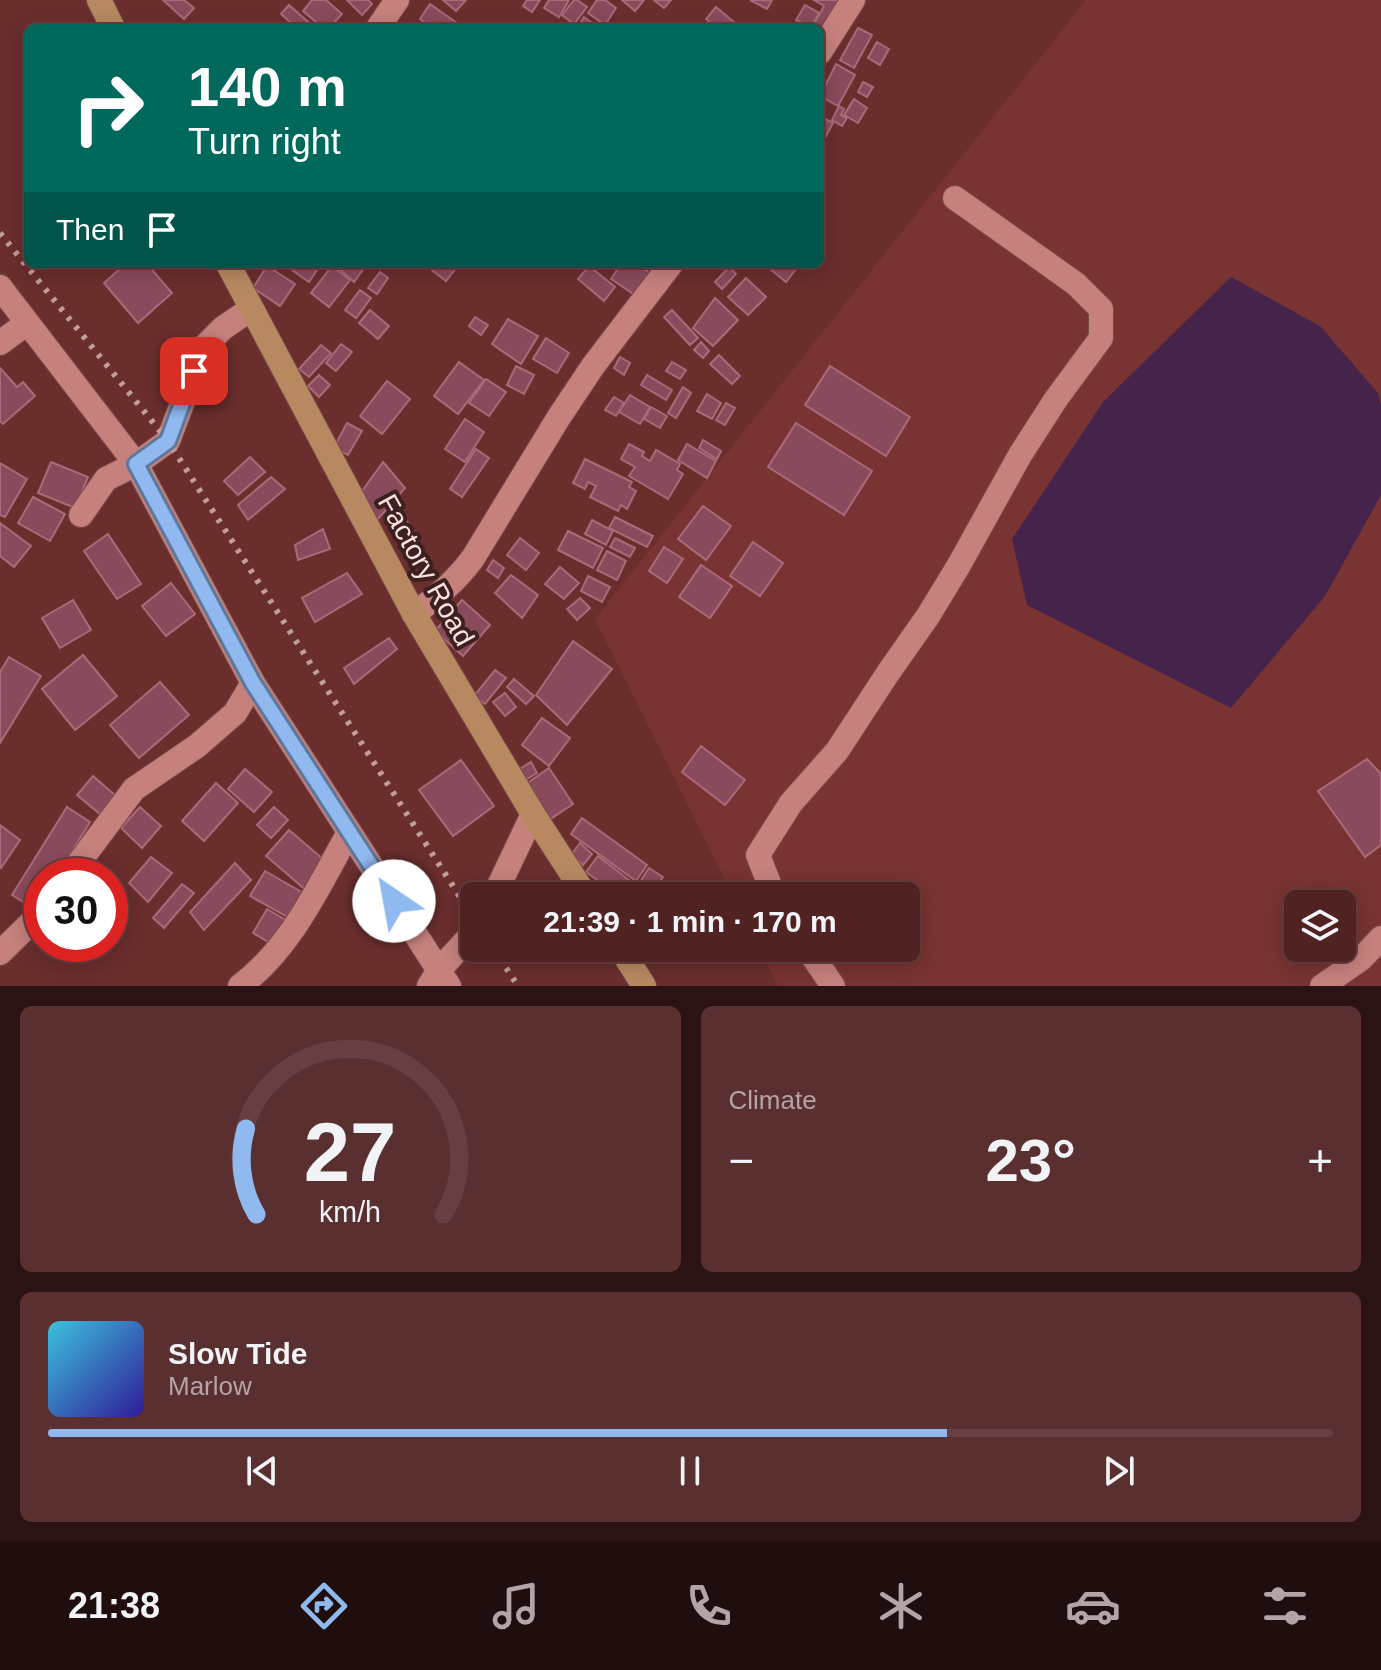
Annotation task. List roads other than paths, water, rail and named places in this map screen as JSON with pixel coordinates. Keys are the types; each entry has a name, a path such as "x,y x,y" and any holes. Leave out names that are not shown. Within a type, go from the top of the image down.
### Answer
{"main road":[{"path":"99,0 111,24"},
{"name":"Factory Road","path":"238,271 251,309 414,614 577,882"},
{"path":"629,962 644,986"}],"street":[{"path":"381,24 397,0"},
{"path":"824,46 853,0"},
{"path":"769,882 758,855 791,803 837,751 928,616 1020,455 1101,338 1101,309 1076,284 955,198"},
{"path":"414,614 443,592 473,558 593,366 668,268"},
{"path":"0,287 136,464 253,683 349,832 439,981 460,952"},
{"path":"81,515 106,479 136,464 168,441 203,348 223,328 251,309"},
{"path":"0,343 27,323"},
{"path":"82,858 134,789 197,746 235,713 253,683"},
{"path":"501,882 533,814"},
{"path":"240,986 258,972 300,920 349,832"},
{"path":"0,953 24,930"},
{"path":"1322,986 1361,959 1381,938"},
{"path":"817,962 833,986"}],"railway":[{"path":"0,233 24,263"},
{"path":"28,268 168,441 460,897"},
{"path":"502,962 518,986"}]}
